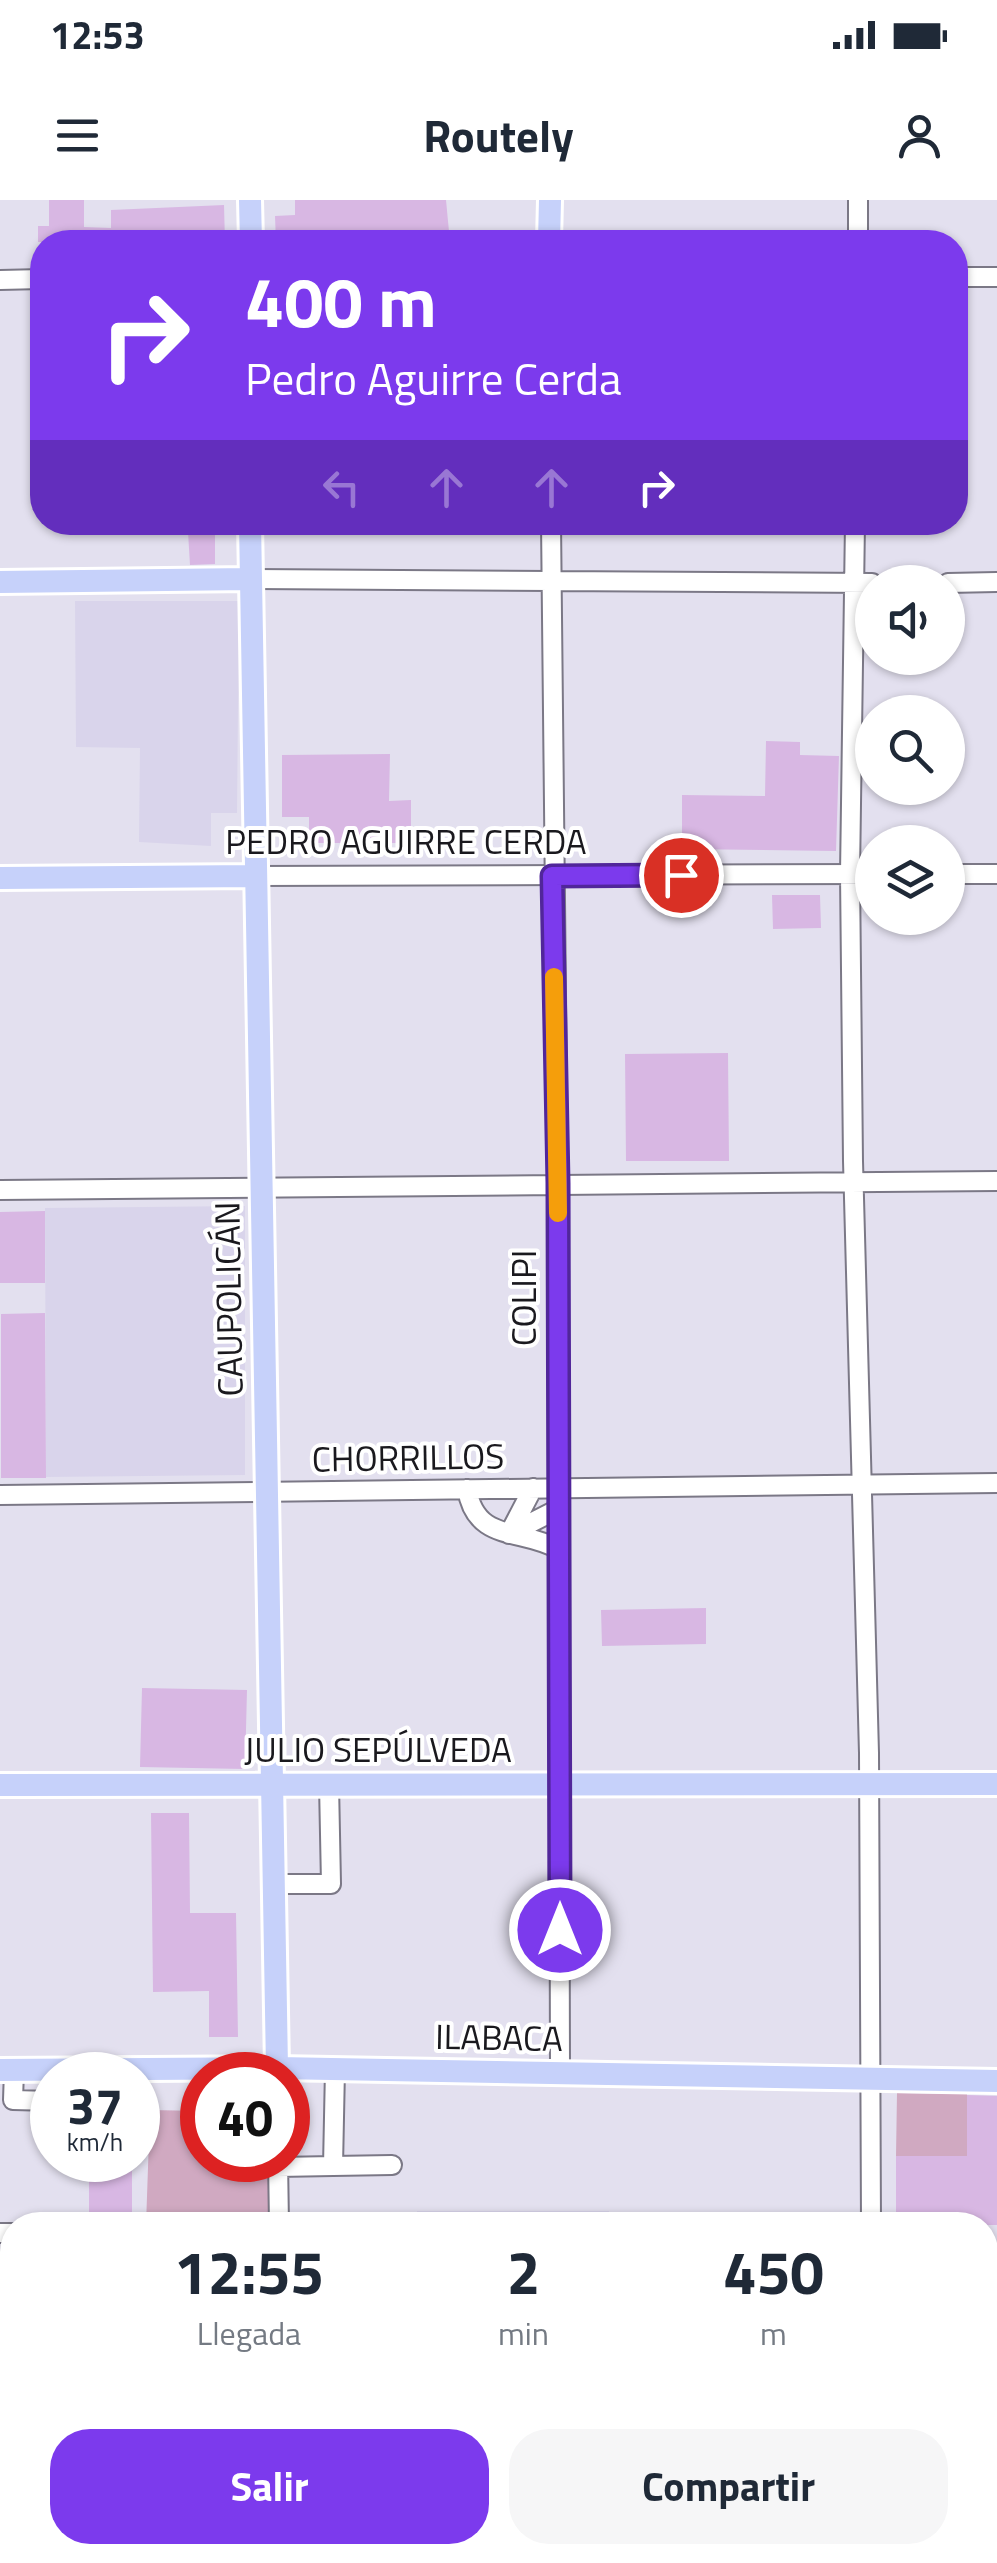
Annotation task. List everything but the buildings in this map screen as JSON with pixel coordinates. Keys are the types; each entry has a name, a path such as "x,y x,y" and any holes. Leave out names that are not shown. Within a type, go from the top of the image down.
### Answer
{"main road":[{"path":"250,200 250,230"},
{"path":"550,200 550,230"},
{"name":"CAUPOLICÁN","path":"250,535 277,2052"},
{"path":"0,582 250,578"},
{"name":"PEDRO AGUIRRE CERDA","path":"0,878 255,876"},
{"name":"JULIO SEPÚLVEDA","path":"0,1785 997,1784"},
{"name":"ILABACA","path":"7,2070 180,2071"},
{"name":"ILABACA","path":"310,2070 997,2080"}],"street":[{"path":"858,200 858,230"},
{"path":"968,277 997,277"},
{"path":"0,280 30,279"},
{"name":"COLIPI","path":"550,535 558,1183 560,2073"},
{"path":"856,535 860,565"},
{"path":"250,578 855,583"},
{"path":"965,582 997,582"},
{"path":"859,675 850,874 870,1785 871,2212"},
{"name":"PEDRO AGUIRRE CERDA","path":"255,876 855,874"},
{"path":"965,874 997,874"},
{"path":"0,1190 997,1181"},
{"name":"CHORRILLOS","path":"0,1495 997,1482"},
{"path":"508,1534 532,1488"},
{"path":"467,1489 479,1518 487,1526 533,1537 558,1549"},
{"path":"508,1534 558,1509"},
{"path":"274,1884 331,1884 330,1784"},
{"path":"332,2166 334,2069"},
{"path":"7,2070 14,2100 30,2100"},
{"path":"310,2165 392,2164"},
{"path":"279,2182 280,2212"}],"shaded area":[{"path":"75,601 239,601 237,813 211,813 211,846 139,842 140,748 76,747"},
{"path":"245,1206 245,1475 46,1477 45,1208"},
{"path":"897,2093 967,2094 967,2156 896,2156"},
{"path":"160,2110 180,2111 180,2182 268,2182 269,2212 146,2212 147,2182 160,2182"},
{"path":"417,2211 609,2211 609,2212"}],"slow traffic":[{"path":"554,977 558,1213"}],"route":[{"path":"560,1930 558,1183 552,876 681,875"}]}
